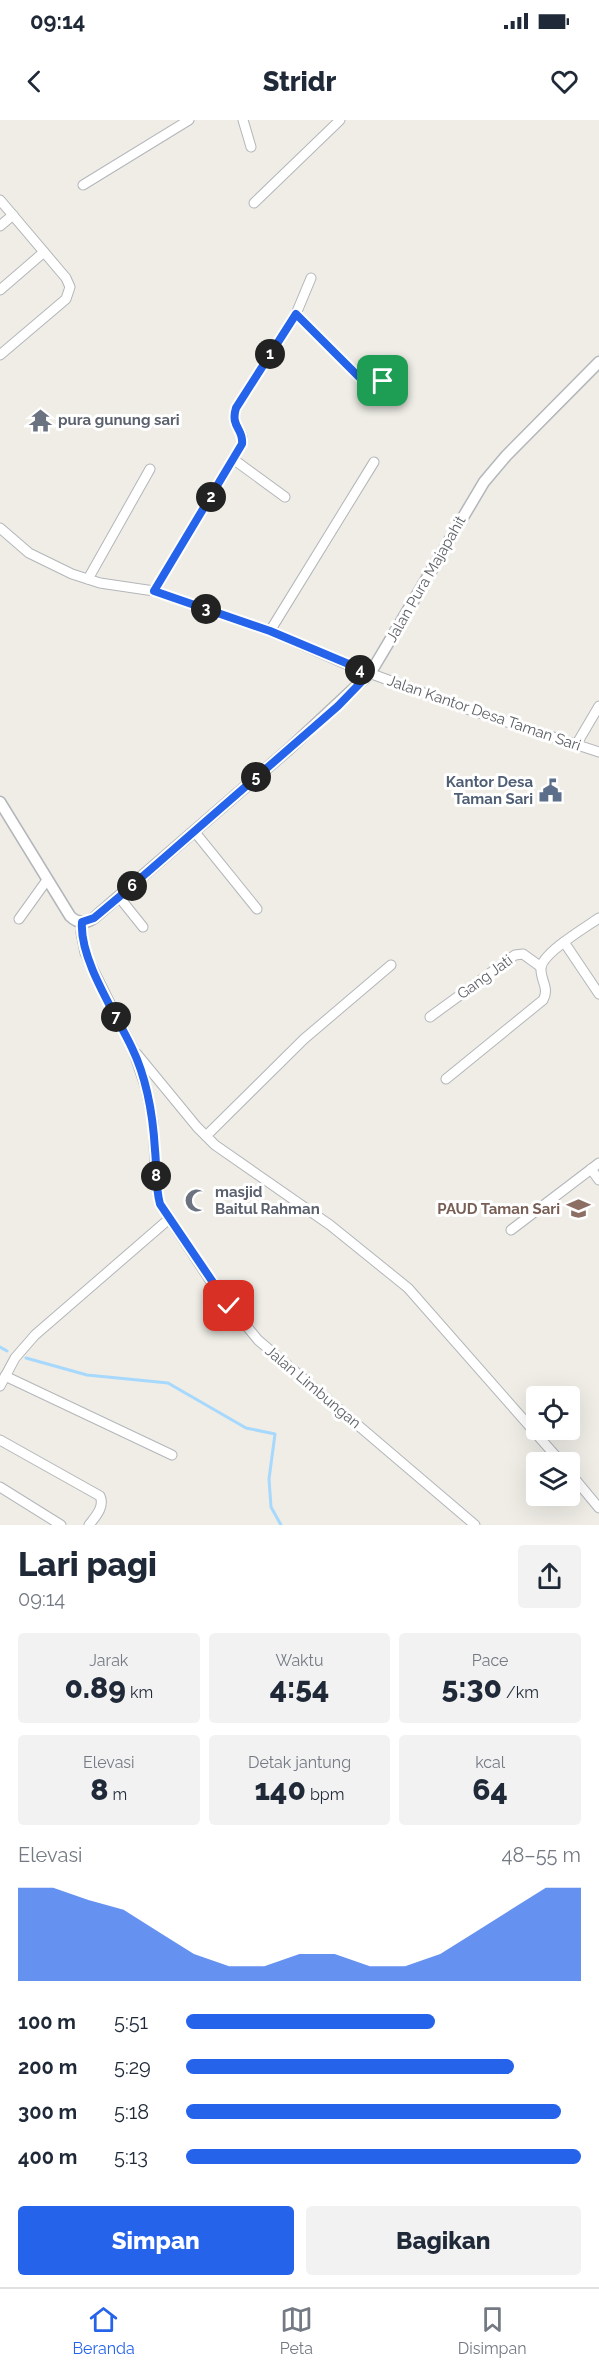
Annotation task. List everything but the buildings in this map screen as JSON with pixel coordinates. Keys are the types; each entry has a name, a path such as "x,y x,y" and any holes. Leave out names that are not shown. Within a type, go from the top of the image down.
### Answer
{"street":[{"path":"83,185 189,120"},
{"path":"243,120 251,147"},
{"path":"254,203 340,120"},
{"path":"0,200 68,280 70,290 66,299 2,348"},
{"path":"0,226 13,215"},
{"path":"0,290 44,252"},
{"path":"154,591 243,440 241,432 235,425 236,408 296,314 311,278"},
{"path":"296,314 365,383 377,385 399,366"},
{"name":"Jalan Pura Majapahit","path":"82,922 94,918 119,897 338,706 370,673 484,482 506,456 599,362"},
{"path":"233,459 285,497"},
{"path":"270,631 374,462"},
{"path":"88,579 150,469"},
{"name":"Jalan Kantor Desa Taman Sari","path":"0,528 21,548 34,556 88,579 154,591 270,631 370,673 470,710 599,752"},
{"path":"576,745 599,706"},
{"path":"0,802 70,916 82,922"},
{"path":"194,831 257,909"},
{"path":"19,919 47,880"},
{"path":"119,897 143,927"},
{"path":"446,1079 543,1000 546,990 541,967 545,959 564,942 599,918"},
{"name":"Jalan Limbungan","path":"82,922 81,933 85,953 132,1047 146,1089 153,1122 158,1196 169,1219 229,1306 258,1340 475,1525"},
{"path":"564,942 599,994"},
{"name":"Gang Jati","path":"430,1017 515,955 523,954 541,967"},
{"path":"206,1136 304,1039 391,965"},
{"path":"132,1047 206,1136 235,1161 330,1225 408,1288 552,1452"},
{"path":"511,1230 599,1162"},
{"path":"591,1169 599,1180"},
{"path":"0,1386 15,1358 41,1329 169,1219"},
{"path":"5,1376 172,1455"},
{"path":"0,1440 100,1496 102,1503 100,1509 89,1525"},
{"path":"580,1485 599,1508"},
{"path":"0,1487 62,1525"}],"waterway":[{"path":"0,1347 7,1351"},
{"path":"26,1358 87,1375 168,1383 246,1428 275,1434 269,1479 271,1507 281,1525"}],"place":[{"name":"pura gunung sari","path":"40,420"},
{"name":"Kantor Desa Taman Sari","path":"551,791"},
{"name":"masjid Baitul Rahman","path":"197,1201"},
{"name":"PAUD Taman Sari","path":"578,1209"}],"route":[{"path":"229,1306 160,1204 156,1186 153,1122 146,1089 132,1047 85,953 81,933 82,922 94,918 119,897 338,706 370,673 270,631 154,591 242,444 243,436 234,421 237,404 296,314 365,383 372,386 383,381"}]}
